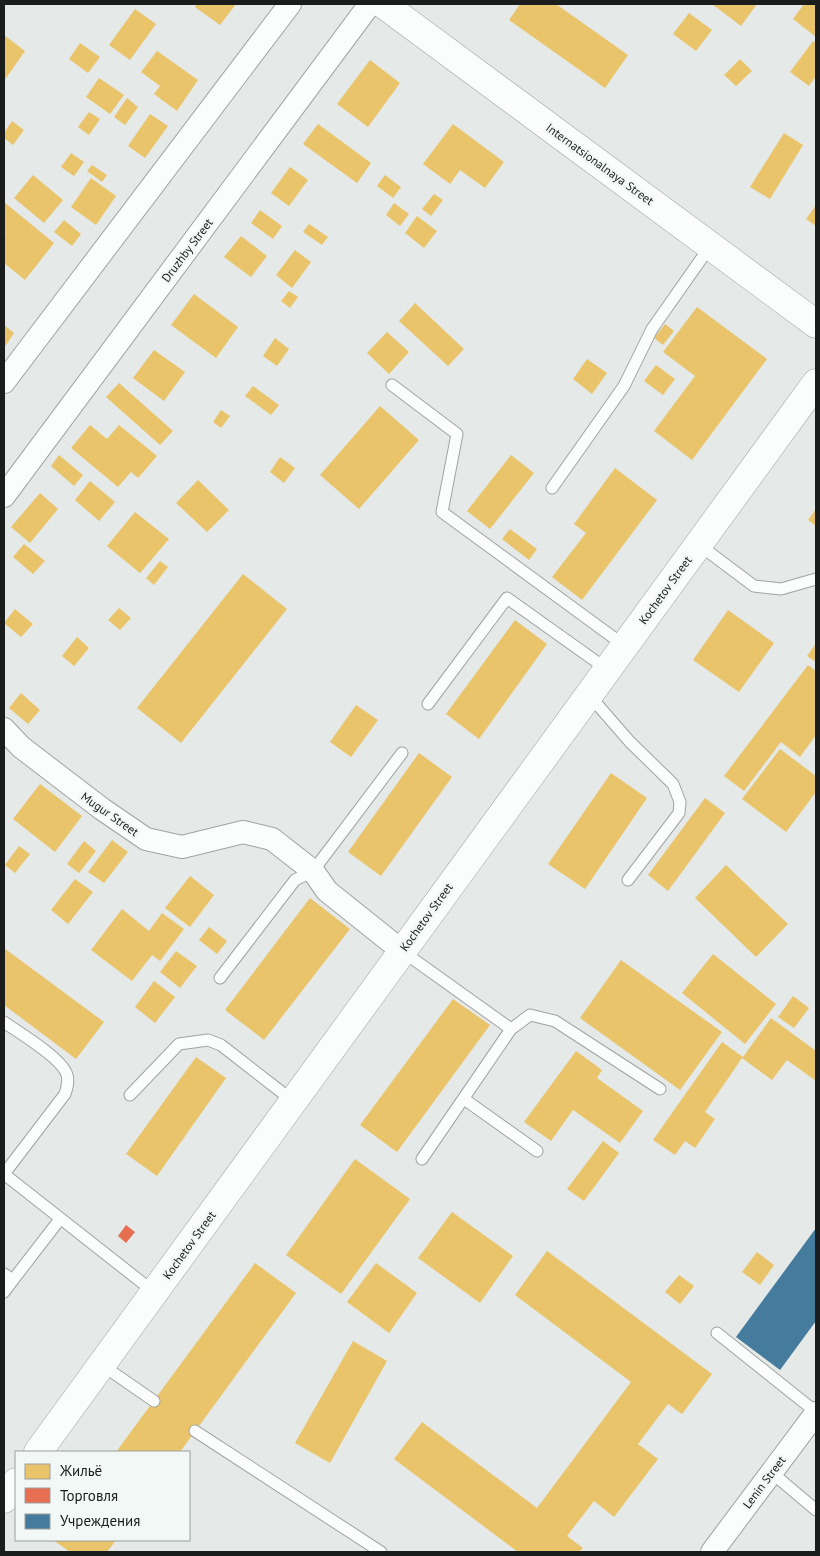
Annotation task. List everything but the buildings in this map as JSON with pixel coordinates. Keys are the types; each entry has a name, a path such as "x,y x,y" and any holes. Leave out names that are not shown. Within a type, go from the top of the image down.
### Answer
{"main road":[{"name":"Internatsionalnaya Street","path":"383,4 816,324"},
{"name":"Kochetov Street","path":"39,1451 816,383"},
{"path":"4,1499 15,1483"}],"street":[{"path":"4,382 290,4"},
{"name":"Druzhby Street","path":"4,496 370,4"},
{"name":"Mugur Street","path":"4,729 22,747 94,804 146,839 182,847 243,832 272,839 312,871 327,891 402,950"},
{"name":"Lenin Street","path":"712,1552 816,1412"}],"lane":[{"path":"552,488 624,386 652,329 711,246"},
{"path":"392,384 457,434 442,512 625,646"},
{"path":"698,544 754,586 781,589 816,579"},
{"path":"428,704 506,598 608,670"},
{"path":"589,696 678,792 679,813 628,880"},
{"path":"220,978 295,880 312,871 402,753"},
{"path":"402,950 511,1029"},
{"path":"422,1159 511,1029 530,1015 555,1021 660,1089"},
{"path":"4,1022 60,1063 67,1074 68,1084 65,1094 4,1174 154,1292"},
{"path":"130,1095 179,1044 208,1040 221,1045 293,1100"},
{"path":"464,1099 538,1151"},
{"path":"4,1292 8,1277 60,1219"},
{"path":"717,1333 816,1412"},
{"path":"102,1365 154,1401"},
{"path":"195,1431 381,1552"},
{"path":"771,1472 816,1510"}]}
